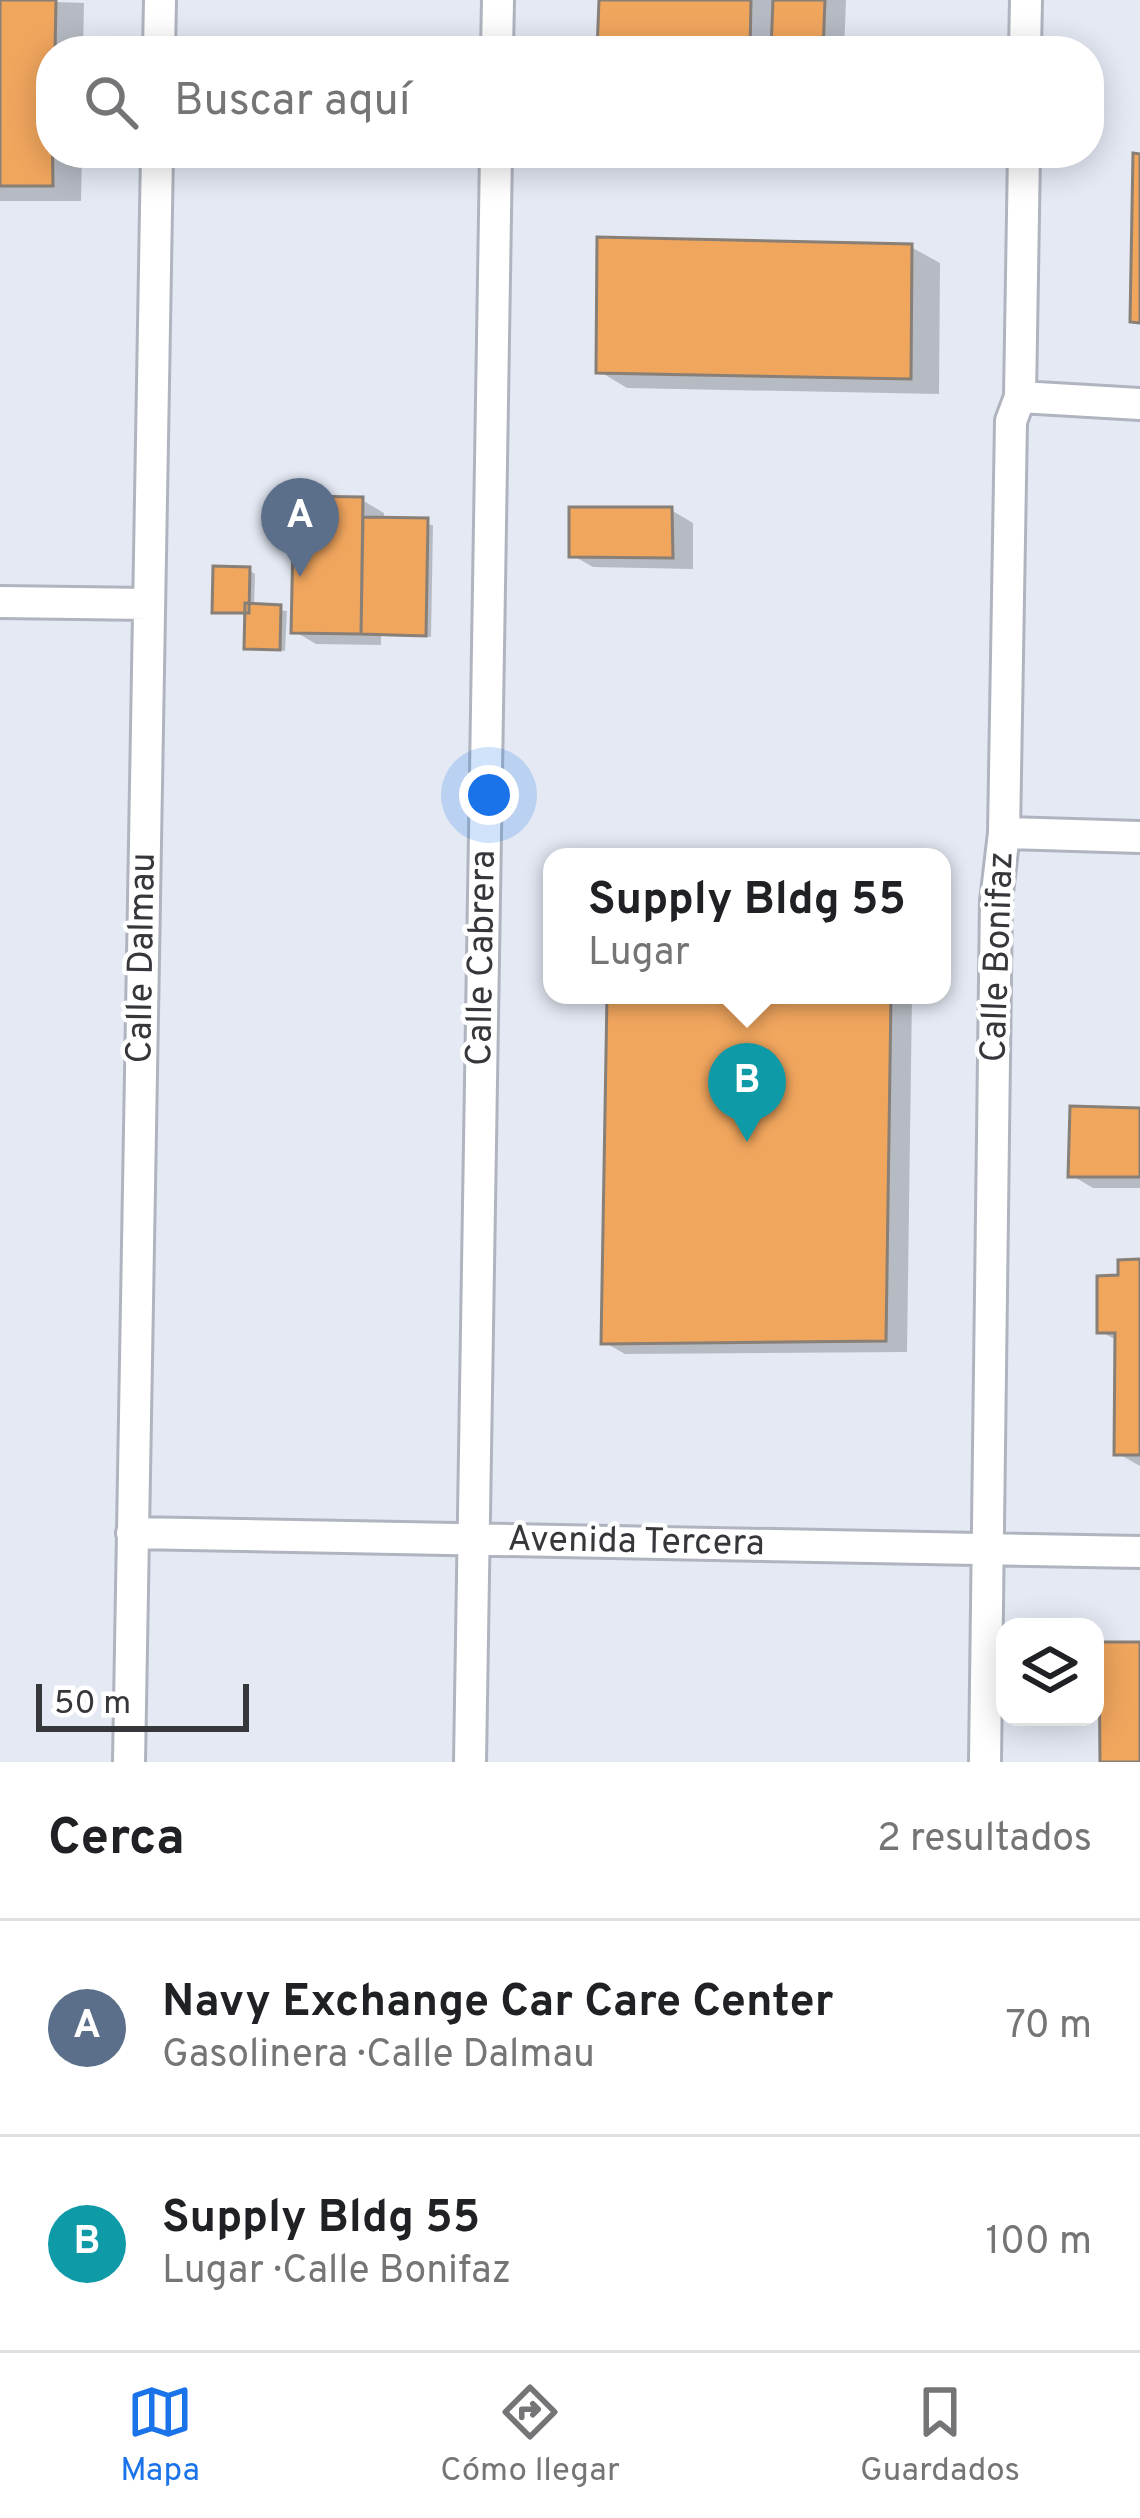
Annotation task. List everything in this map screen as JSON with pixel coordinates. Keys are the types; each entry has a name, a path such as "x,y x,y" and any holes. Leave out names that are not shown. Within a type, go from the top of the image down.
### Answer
{"street":[{"path":"159,36 160,0"},
{"path":"497,36 498,0"},
{"path":"1025,36 1026,0"},
{"name":"Calle Dalmau","path":"129,1762 157,168"},
{"name":"Calle Cabrera","path":"470,1762 496,168"},
{"name":"Calle Bonifaz","path":"985,1762 996,901 1004,832 1012,421 1020,397 1024,168"},
{"path":"1020,397 1140,404"},
{"path":"0,602 149,604"},
{"path":"1004,832 1140,837"},
{"name":"Avenida Tercera","path":"133,1533 1140,1552"}],"building":[{"path":"0,0 56,0 55,36 36,36 36,168 53,168 53,186 0,186"},
{"path":"599,0 751,0 750,36 598,36"},
{"path":"773,0 825,0 824,36 772,36"},
{"path":"1133,153 1140,154 1140,323 1130,322"},
{"path":"597,237 912,244 911,379 596,373"},
{"path":"294,496 363,497 361,634 291,633"},
{"path":"569,507 672,507 673,558 569,557"},
{"path":"363,517 428,518 426,636 361,634"},
{"path":"213,566 250,567 249,613 212,613"},
{"path":"245,603 281,605 280,650 244,649"},
{"path":"607,1004 891,1004 886,1341 601,1344"},
{"path":"1070,1106 1140,1108 1140,1177 1068,1177"},
{"path":"1140,1259 1140,1455 1114,1455 1115,1333 1097,1333 1097,1276 1118,1275 1118,1260"},
{"path":"1104,1642 1140,1642 1140,1762 1100,1762"}],"place":[{"name":"Navy Exchange Car Care Center","path":"300,577"},
{"name":"Supply Bldg 55","path":"747,1142"}]}
